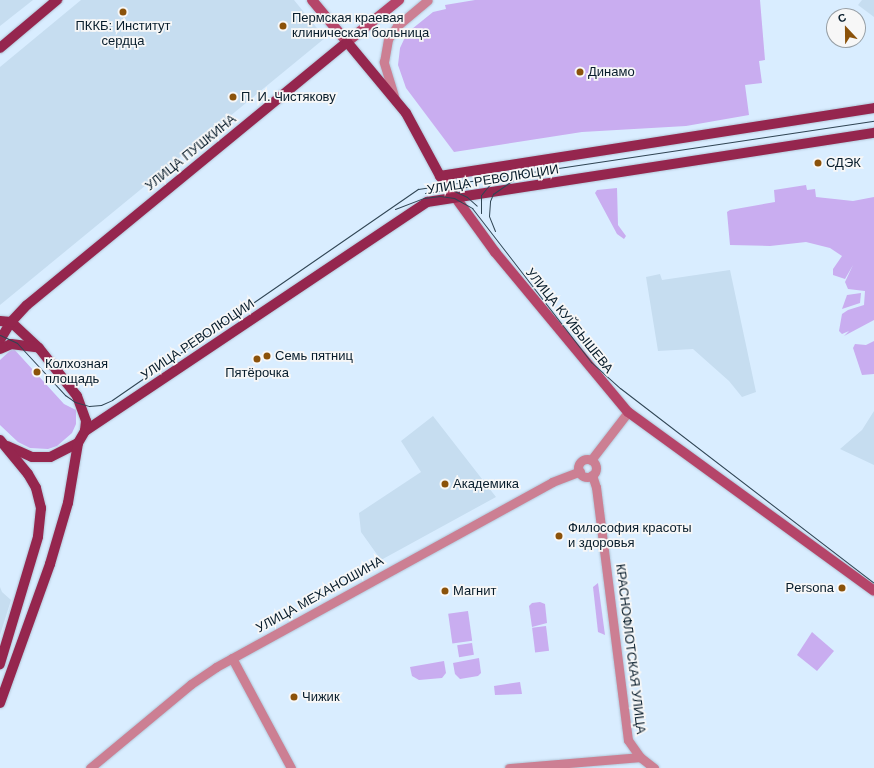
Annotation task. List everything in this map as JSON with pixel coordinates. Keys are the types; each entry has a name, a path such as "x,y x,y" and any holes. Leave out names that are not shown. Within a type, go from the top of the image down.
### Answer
{"main road":[{"path":"0,48 57,0"},
{"name":"УЛИЦА КУЙБЫШЕВА","path":"312,0 395,99 413,124 440,176 454,198 628,412 874,591"},
{"name":"УЛИЦА ПУШКИНА","path":"11,322 38,296 399,0"},
{"name":"УЛИЦА РЕВОЛЮЦИИ","path":"440,176 874,108"},
{"name":"УЛИЦА РЕВОЛЮЦИИ","path":"85,431 416,207 427,202 874,133"},
{"path":"0,321 11,322 39,348 82,405 86,421 85,431 78,443 68,503 50,564 0,703"},
{"path":"0,340 11,322"},
{"path":"0,349 17,343 39,348"},
{"path":"2,442 32,457 50,458 78,443"},
{"path":"0,664 38,537 41,508 36,488 28,474 2,442"}],"street":[{"path":"395,99 384,62 388,38 397,26 428,0"},
{"name":"УЛИЦА МЕХАНОШИНА","path":"90,768 191,684 232,658 552,482 580,472 580,463 591,460 628,412"},
{"path":"580,472 587,476 592,475 596,467 591,460"},
{"name":"КРАСНОФЛОТСКАЯ УЛИЦА","path":"592,475 596,487 628,740 640,757 654,768"},
{"path":"232,658 291,768"},
{"path":"509,768 640,757"}],"shaded area":[{"path":"0,0 33,0 0,26"},
{"path":"81,0 294,0 325,38 0,305 0,67"},
{"name":"Динамо","path":"475,0 760,0 765,60 759,61 762,83 745,85 749,115 686,126 582,132 454,152 406,88 398,65 400,48 407,33 433,12 446,9 445,5"},
{"path":"862,0 874,0 874,17 866,11 866,8 862,8 858,5"},
{"path":"806,185 807,190 815,189 816,197 853,201 874,197 874,320 844,336 849,331 842,334 839,331 842,314 848,310 864,305 865,291 848,289 845,282 853,265 845,279 833,275 833,269 842,256 830,248 806,242 770,246 730,245 727,212 730,210 775,202 774,190"},
{"path":"617,188 618,225 626,236 624,239 617,234 595,193 597,190"},
{"path":"730,270 756,392 742,397 729,381 693,349 658,351 646,277 660,274 662,280"},
{"path":"861,293 860,303 842,309 847,295"},
{"path":"874,341 874,374 862,375 853,348 855,344 866,345"},
{"path":"13,348 64,404 76,410 76,424 72,433 57,446 48,449 30,448 18,442 0,425 0,360"},
{"path":"874,411 874,465 840,449 862,430"},
{"name":"Академика","path":"433,416 496,497 381,560 361,532 359,513 421,472 401,441"},
{"path":"598,583 605,635 598,632 593,587"},
{"path":"0,587 2,592 11,600 0,635"},
{"path":"540,602 545,604 547,623 532,627 529,606 532,603"},
{"path":"468,611 472,641 452,643 448,614"},
{"path":"546,626 549,651 535,653 532,628"},
{"path":"812,632 834,651 817,671 797,655"},
{"path":"472,643 474,655 459,657 457,645"},
{"path":"479,658 481,673 478,676 460,679 455,674 453,663"},
{"path":"444,661 446,673 442,678 419,680 412,676 410,667"},
{"path":"520,682 522,694 495,695 494,686"}],"tram line":[{"path":"0,335 17,343 65,395 75,402 89,406 101,405 112,400 418,189 874,121"},
{"path":"481,213 481,195 491,183 500,178"},
{"path":"495,231 489,216 490,201 493,194 513,180"},
{"path":"425,193 467,187"},
{"path":"450,189 467,197 477,206"},
{"path":"395,209 424,198 440,196 454,198 472,208 591,362 620,388 874,583"}],"place":[{"name":"ПККБ: Институт сердца","path":"123,12"},
{"name":"Пермская краевая клиническая больница","path":"283,26"},
{"name":"Динамо","path":"580,72"},
{"name":"П. И. Чистякову","path":"233,97"},
{"name":"СДЭК","path":"818,163"},
{"name":"Семь пятниц","path":"267,356"},
{"name":"Пятёрочка","path":"257,359"},
{"name":"Колхозная площадь","path":"37,372"},
{"name":"Академика","path":"445,484"},
{"name":"Философия красоты и здоровья","path":"559,536"},
{"name":"Persona","path":"842,588"},
{"name":"Магнит","path":"445,591"},
{"name":"Чижик","path":"294,697"}]}
